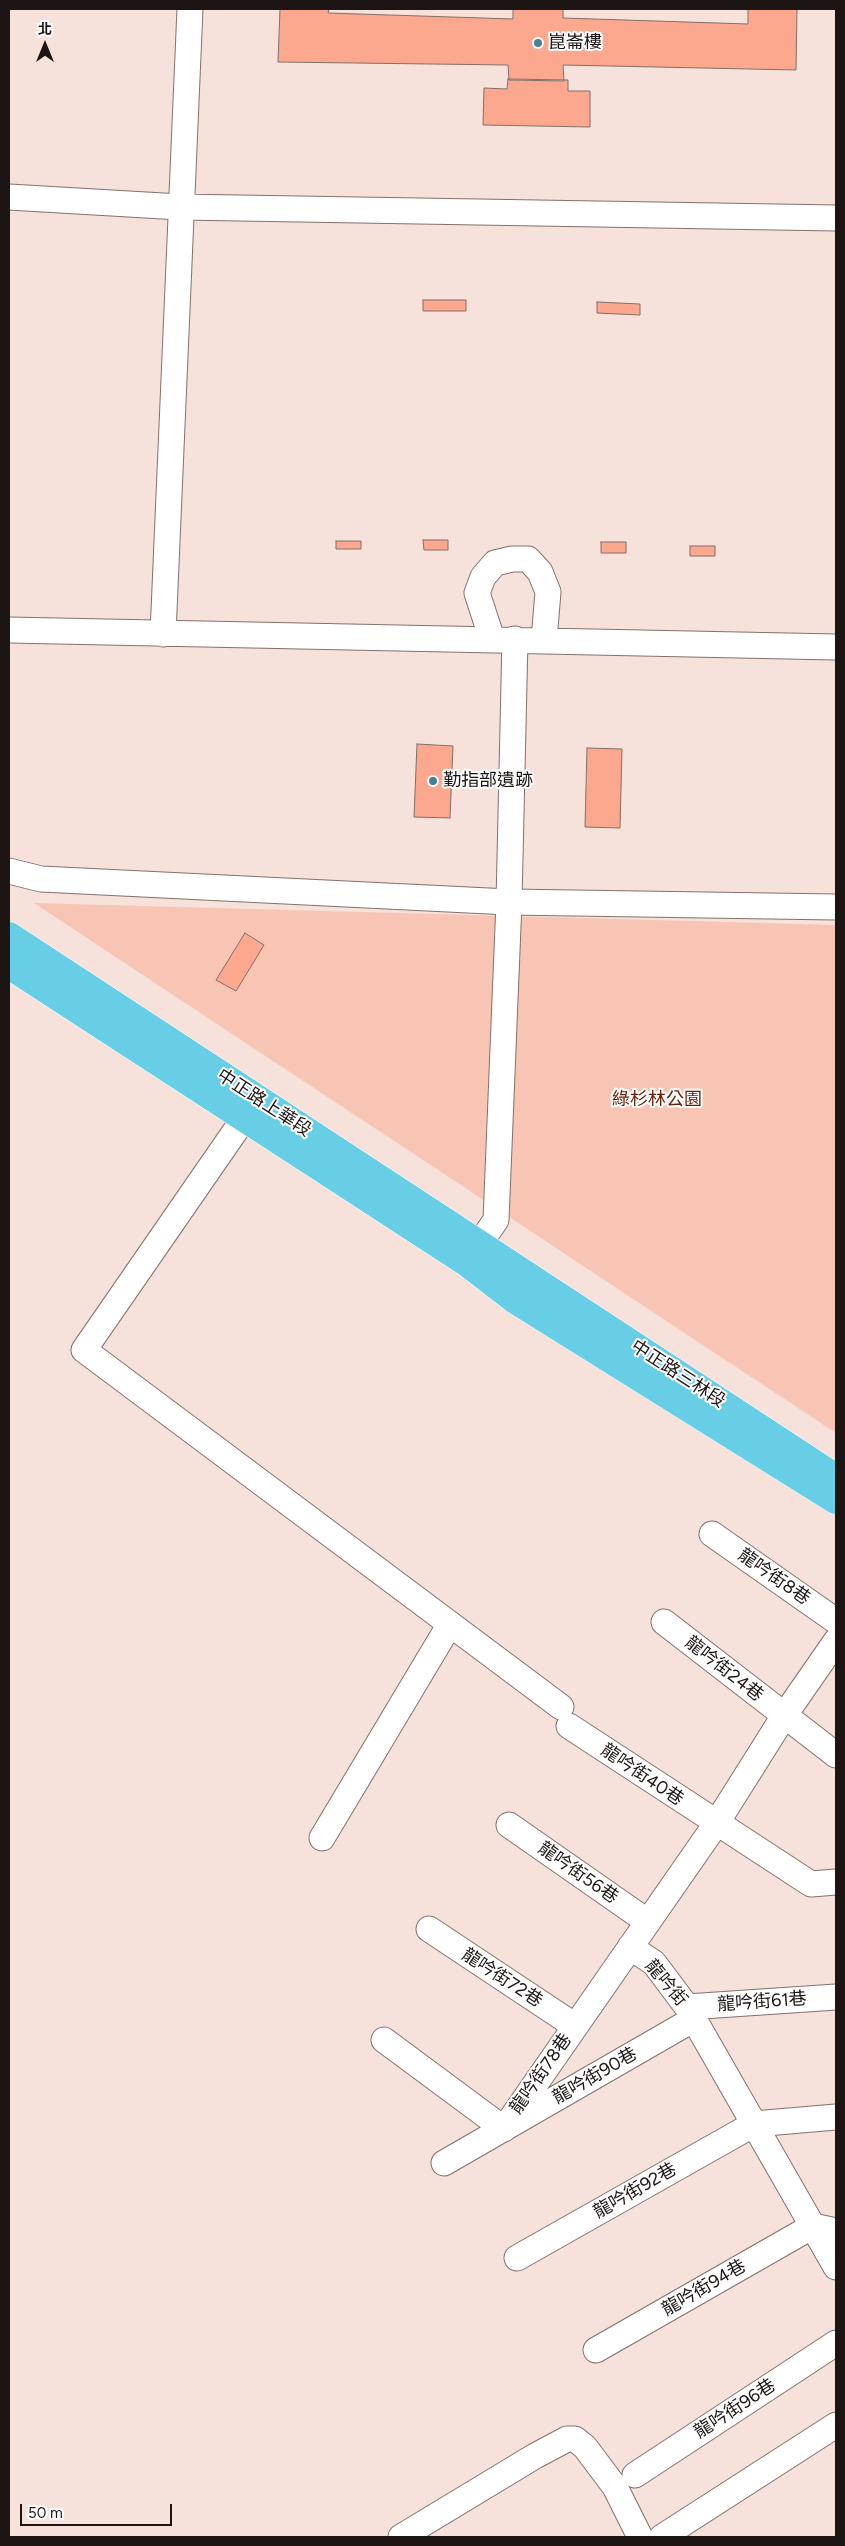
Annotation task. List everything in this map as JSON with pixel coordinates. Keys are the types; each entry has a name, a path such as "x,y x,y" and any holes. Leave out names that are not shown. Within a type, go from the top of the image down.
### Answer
{"main road":[{"name":"中正路上華段","path":"9,936 473,1253 514,1299"},
{"name":"中正路上華段","path":"9,965 245,1117 473,1253 519,1269"},
{"name":"中正路三林段","path":"519,1269 836,1478"},
{"name":"中正路三林段","path":"514,1299 836,1500"}],"street":[{"path":"163,634 190,9"},
{"path":"9,197 180,207 836,218"},
{"path":"473,1253 496,1220 508,902 504,639 477,592 484,577 495,563 512,559 528,559 545,580 548,592 544,640"},
{"path":"9,630 836,647"},
{"path":"9,871 42,878 508,902 836,907"},
{"name":"龍吟街40巷","path":"245,1117 84,1350 450,1624 565,1716 716,1824 811,1884 836,1882"},
{"name":"龍吟街8巷","path":"712,1534 836,1621"},
{"name":"龍吟街24巷","path":"664,1622 836,1755"},
{"path":"322,1838 450,1624"},
{"name":"龍吟街","path":"836,1641 784,1716 716,1824 630,1947 654,1963 690,2013 754,2124 824,2228 836,2267"},
{"name":"龍吟街56巷","path":"509,1825 648,1922"},
{"name":"龍吟街72巷","path":"429,1930 575,2026"},
{"name":"龍吟街78巷","path":"384,2040 504,2129 630,1947"},
{"name":"龍吟街61巷","path":"690,2013 836,1997"},
{"name":"龍吟街90巷","path":"444,2163 504,2129 690,2013"},
{"path":"754,2124 836,2117"},
{"name":"龍吟街92巷","path":"517,2258 754,2124"},
{"name":"龍吟街94巷","path":"596,2350 824,2228"},
{"name":"龍吟街96巷","path":"634,2475 836,2343"},
{"path":"662,2537 836,2425"},
{"path":"401,2537 535,2456 567,2439 575,2439 585,2447 615,2487 640,2537"}],"green space":[{"name":"綠杉林公園","path":"34,903 836,925 836,1433"}],"building":[{"name":"崑崙樓","path":"280,9 329,9 328,13 513,19 513,9 563,9 563,18 748,24 748,9 797,9 796,70 563,65 564,81 509,80 508,65 278,62"},
{"path":"508,79 568,80 568,91 590,91 590,127 483,125 484,88 507,89"},
{"path":"423,300 466,300 466,311 423,311"},
{"path":"597,302 640,304 640,315 597,313"},
{"path":"423,540 448,540 448,550 424,550"},
{"path":"336,541 361,541 361,549 336,549"},
{"path":"601,542 626,542 626,553 601,553"},
{"path":"690,546 715,546 715,556 690,556"},
{"name":"勤指部遺跡","path":"417,744 453,746 450,818 414,817"},
{"path":"587,748 622,749 620,828 585,827"},
{"path":"245,933 264,945 236,991 216,980"}],"place":[{"name":"崑崙樓","path":"538,43"},
{"name":"勤指部遺跡","path":"433,781"}]}
